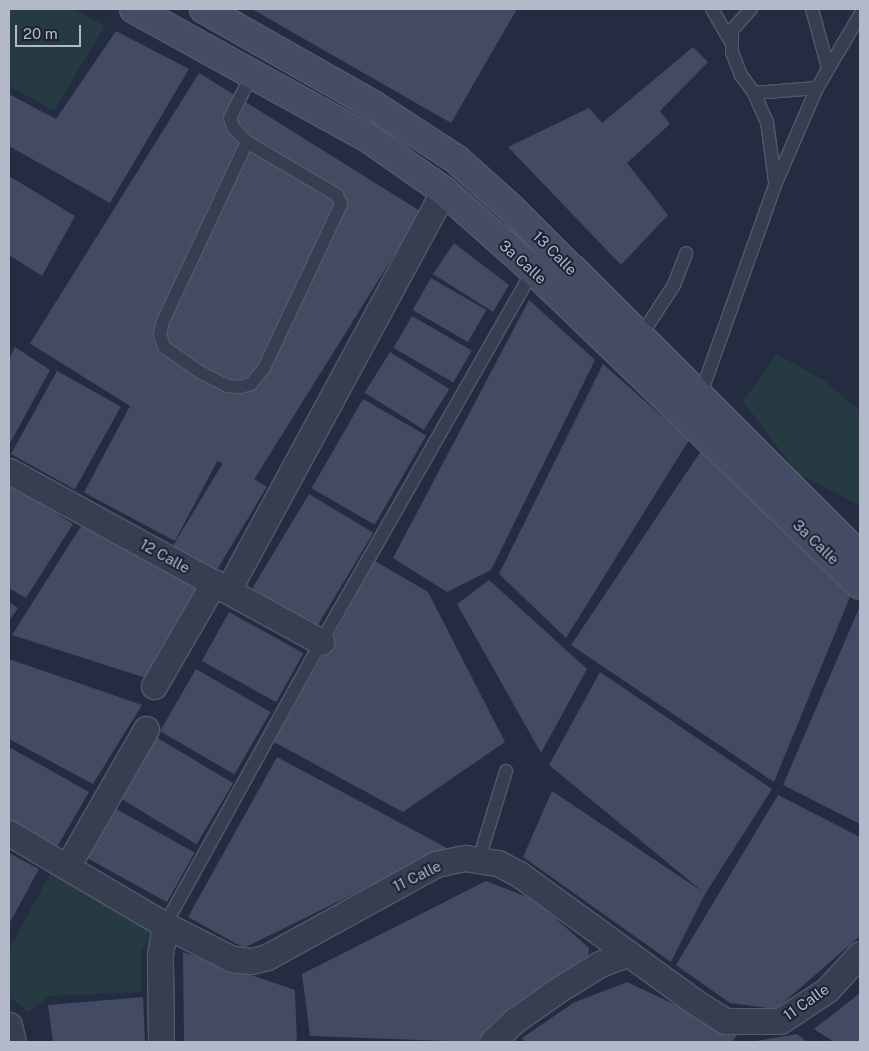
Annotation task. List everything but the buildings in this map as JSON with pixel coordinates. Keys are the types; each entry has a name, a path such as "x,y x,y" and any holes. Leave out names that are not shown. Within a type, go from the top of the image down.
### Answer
{"street":[{"name":"3a Calle","path":"134,9 368,138 444,191 533,270 696,408"},
{"name":"13 Calle","path":"204,9 322,75 456,159 512,209 640,337 696,408 822,533 860,556"},
{"path":"306,104 322,75"},
{"path":"154,686 221,586 444,191"},
{"name":"12 Calle","path":"9,471 321,642"},
{"name":"3a Calle","path":"822,533 860,585"},
{"path":"67,867 146,729"},
{"name":"11 Calle","path":"9,833 165,925 232,959 252,961 322,928 436,864 479,859 498,863 520,874 628,953 726,1021 752,1023 780,1021 827,990 860,954"},
{"path":"161,1042 160,955 165,925"},
{"path":"492,1042 514,1021 558,990 600,964 628,953"}],"lane":[{"path":"712,9 730,40 735,64 754,93 767,122 775,185"},
{"path":"730,40 732,30 751,9"},
{"path":"812,9 828,68"},
{"path":"696,408 775,185 817,88 860,15"},
{"path":"247,142 163,321 160,334 164,347 200,372 228,386 240,388 251,384 264,368 341,204 337,195 247,142 233,127 230,118 252,74"},
{"path":"754,93 817,88"},
{"path":"640,337 674,284 686,253"},
{"path":"165,925 321,642 533,270"},
{"path":"479,859 506,771"}],"shaded area":[{"path":"9,9 74,9 105,26 54,111 9,86"},
{"path":"777,354 823,380 860,411 860,506 797,473 743,401"},
{"path":"53,868 155,924 142,950 142,992 49,996 29,1012 9,997 9,950"}]}
